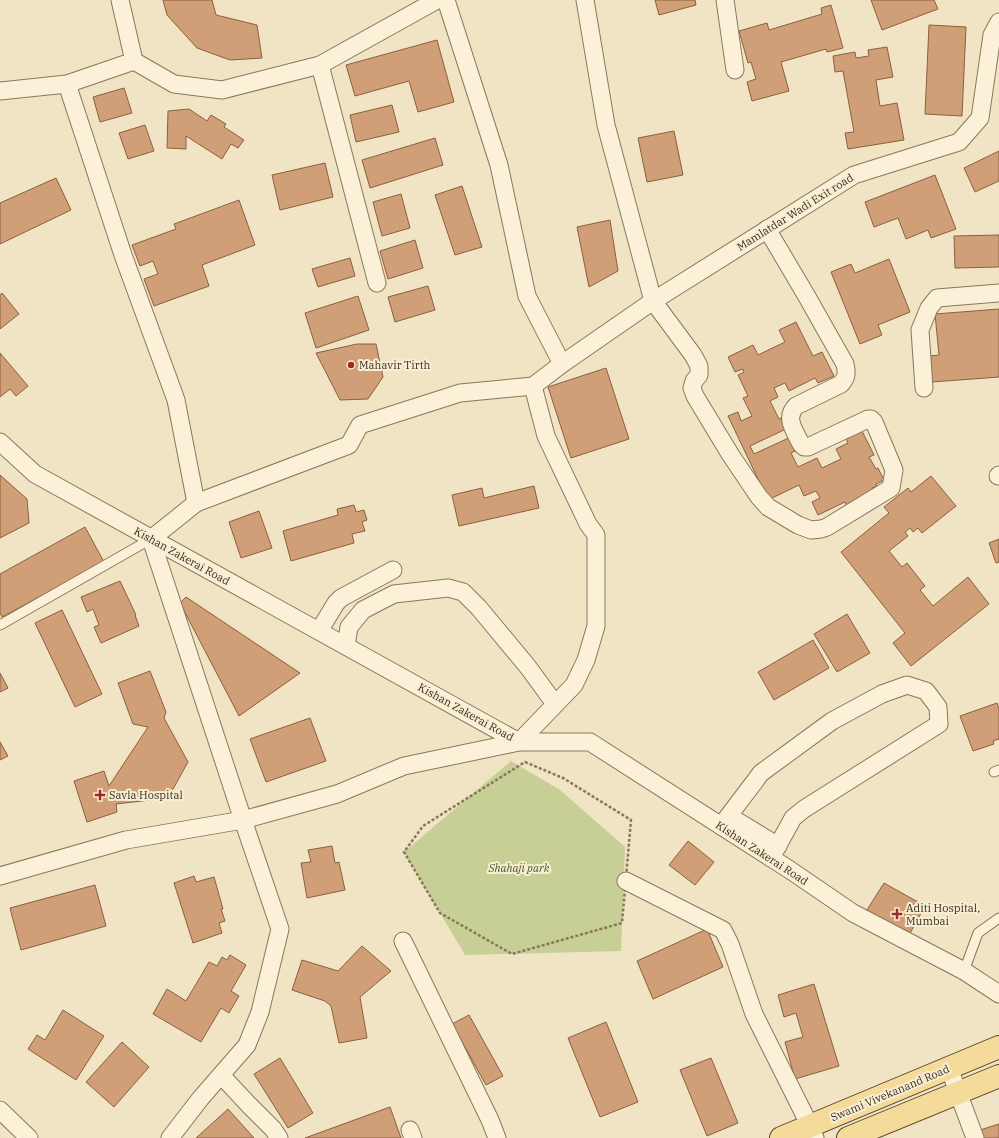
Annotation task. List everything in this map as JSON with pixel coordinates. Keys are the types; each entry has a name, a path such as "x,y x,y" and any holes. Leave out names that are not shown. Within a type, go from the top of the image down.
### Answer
{"main road":[{"name":"Swami Vivekanand Road","path":"787,1137 813,1132 949,1068 999,1047"},
{"path":"848,1138 999,1076"}],"street":[{"path":"120,0 134,61 174,84 222,90 320,65 437,0"},
{"path":"446,0 499,165 527,296 562,364"},
{"path":"585,0 606,125 653,301 693,355 699,366 699,375 694,381 692,388 694,396 730,454 768,507 798,525 811,530 821,529 827,527 891,488 894,470 874,422 871,419 868,419 808,447 804,447 801,444 790,420 792,410 796,406 841,384 846,379 847,372 845,364 767,229"},
{"path":"725,0 735,70"},
{"name":"Mamlatdar Wadi Exit road","path":"533,386 653,301 854,175 959,142 980,118 992,35 999,22"},
{"path":"0,91 67,84 134,61"},
{"path":"320,65 377,283"},
{"path":"67,84 123,255 176,400 196,503"},
{"path":"924,388 920,330 929,308 937,298 999,293"},
{"path":"1,873 126,840 243,820 336,794 404,766 520,742 574,685 586,660 596,626 596,535 588,524 546,436 533,386 460,393 360,425 349,444 196,503 151,539 243,820 280,929 260,1012 247,1045 200,1099 170,1138"},
{"name":"Kishan Zakerai Road","path":"0,442 35,474 520,742 590,742 775,852 853,913 964,971 999,994"},
{"path":"319,631 336,603 341,598 393,570"},
{"path":"346,646 349,627 363,610 394,594 448,588 463,592 479,608 528,667 555,704"},
{"path":"725,821 761,772 832,721 882,694 906,685 926,691 938,707 939,724 804,809 793,818 775,852"},
{"path":"626,881 723,930 730,944 754,1014 813,1132"},
{"path":"403,941 490,1120 496,1138"},
{"path":"949,1068 975,1138"},
{"path":"221,1075 273,1129 279,1138"},
{"path":"0,1110 28,1138"}],"lane":[{"path":"0,625 151,539"},
{"path":"964,971 978,933 999,918"}],"path":[{"path":"526,762 564,778 631,820 626,881 622,923 512,954 440,913 404,852 423,826 526,762"}],"green space":[{"name":"Shahaji park","path":"511,761 560,790 625,847 621,951 465,955 404,852"}],"building":[{"path":"163,0 212,0 216,15 257,25 262,58 230,60 197,48 167,15"},
{"path":"655,0 695,0 696,5 659,15"},
{"path":"871,0 934,0 938,9 882,30"},
{"path":"831,5 843,48 827,52 826,49 781,62 789,91 752,101 747,82 756,79 751,62 748,63 739,31 767,23 769,30 822,14 821,8"},
{"path":"929,25 966,27 962,116 925,114"},
{"path":"437,40 454,102 418,112 409,81 355,96 346,65"},
{"path":"887,47 893,77 876,80 880,106 897,103 904,140 848,149 845,133 854,132 843,71 835,72 833,56 855,52 856,58 869,56 868,50"},
{"path":"124,88 132,113 100,122 93,97"},
{"path":"392,105 399,132 356,142 350,115"},
{"path":"189,109 207,121 211,115 226,124 224,127 244,140 238,148 231,144 222,159 186,136 186,149 167,148 168,111"},
{"path":"145,125 154,151 128,159 119,133"},
{"path":"674,131 683,175 647,182 638,138"},
{"path":"435,138 443,165 370,188 362,160"},
{"path":"999,151 999,181 975,192 964,168"},
{"path":"325,163 333,197 280,210 272,175"},
{"path":"935,175 956,229 931,238 928,230 906,239 898,218 874,227 865,202"},
{"path":"56,178 71,210 0,244 0,203"},
{"path":"462,186 482,247 455,255 435,195"},
{"path":"401,194 410,228 382,236 373,202"},
{"path":"239,200 255,245 202,265 209,286 154,306 144,279 158,274 153,261 140,266 132,245 176,229 174,224"},
{"path":"610,220 618,271 589,287 577,227"},
{"path":"999,235 999,267 955,268 954,236"},
{"path":"415,240 423,268 388,279 380,251"},
{"path":"350,258 355,276 318,287 312,269"},
{"path":"889,259 910,312 878,325 882,335 860,344 831,272 851,264 855,273"},
{"path":"428,286 435,310 395,322 388,297"},
{"path":"2,293 19,314 0,329 0,295"},
{"path":"358,296 369,330 316,348 305,313"},
{"path":"999,309 999,377 932,382 930,356 939,355 935,314"},
{"path":"796,322 813,356 822,352 834,376 818,383 815,378 789,391 785,383 774,388 778,397 770,401 786,429 750,446 754,454 793,436 799,449 791,453 798,467 817,458 822,468 841,459 836,449 848,443 846,439 862,431 874,455 869,457 876,469 878,468 884,480 876,484 877,486 872,488 873,490 848,508 845,502 818,515 812,502 820,498 816,491 804,496 799,485 768,500 728,416 738,412 741,421 752,416 743,398 748,396 738,375 744,372 743,369 735,372 728,357 753,345 758,355 785,342 779,330"},
{"name":"Mahavir Tirth","path":"357,344 376,344 383,377 368,399 340,400 316,353"},
{"path":"0,353 28,386 16,396 10,389 0,397"},
{"path":"606,368 629,439 571,458 548,387"},
{"path":"0,475 27,499 29,523 0,538"},
{"path":"931,476 956,506 922,533 918,528 913,532 910,528 905,532 908,536 889,551 902,567 907,563 925,586 920,590 933,606 968,577 989,604 911,666 893,643 905,633 841,552 889,513 884,507 908,488 911,492"},
{"path":"534,486 539,508 459,526 452,495 482,488 484,498"},
{"path":"354,505 356,512 364,510 367,520 362,522 365,531 352,534 354,543 291,561 283,531 338,515 337,509"},
{"path":"259,511 272,548 241,558 229,522"},
{"path":"85,527 104,562 2,617 0,613 0,574"},
{"path":"999,539 999,562 996,563 989,543"},
{"path":"120,581 136,615 139,626 101,643 94,627 99,625 93,609 87,612 81,597"},
{"path":"186,597 300,673 239,716 180,603"},
{"path":"62,610 102,694 75,707 35,623"},
{"path":"847,614 870,653 837,672 814,634"},
{"path":"813,640 829,668 774,700 758,672"},
{"path":"150,671 166,712 164,718 188,762 168,798 116,804 117,812 87,822 74,781 104,771 109,786 148,727 133,724 118,683"},
{"path":"0,673 8,688 0,692"},
{"path":"997,703 999,709 999,739 993,741 994,744 973,751 960,716"},
{"path":"310,718 326,761 266,782 250,739"},
{"path":"0,742 8,756 0,760"},
{"path":"688,841 714,862 695,885 669,865"},
{"path":"332,846 335,863 339,862 345,890 307,898 301,863 311,862 308,850"},
{"path":"194,876 196,882 214,877 225,921 219,923 222,933 193,943 174,883"},
{"path":"884,883 925,906 908,937 865,913"},
{"path":"95,885 106,926 21,950 10,908"},
{"path":"707,929 723,967 653,999 637,961"},
{"path":"362,946 391,971 360,997 367,1038 339,1043 331,1006 325,1001 292,990 302,960 338,971"},
{"path":"230,955 246,965 231,991 239,996 229,1013 221,1008 201,1042 153,1014 167,989 186,1001 209,962 217,966 222,957 227,960"},
{"path":"814,984 839,1066 795,1079 785,1042 803,1037 796,1013 784,1017 778,995"},
{"path":"63,1010 104,1036 76,1080 28,1049 37,1035 45,1040"},
{"path":"469,1015 503,1076 486,1085 452,1024"},
{"path":"606,1022 638,1102 600,1117 568,1038"},
{"path":"122,1042 149,1067 114,1107 86,1082"},
{"path":"280,1058 313,1113 288,1128 254,1074"},
{"path":"711,1058 738,1123 707,1136 680,1070"},
{"path":"390,1107 401,1138 305,1138"},
{"path":"228,1109 254,1138 196,1138"},
{"path":"999,1124 999,1138 983,1138 980,1130"}],"place":[{"name":"Mahavir Tirth","path":"351,365"},
{"name":"Savla Hospital","path":"100,795"},
{"name":"Aditi Hospital, Mumbai","path":"897,914"}]}
